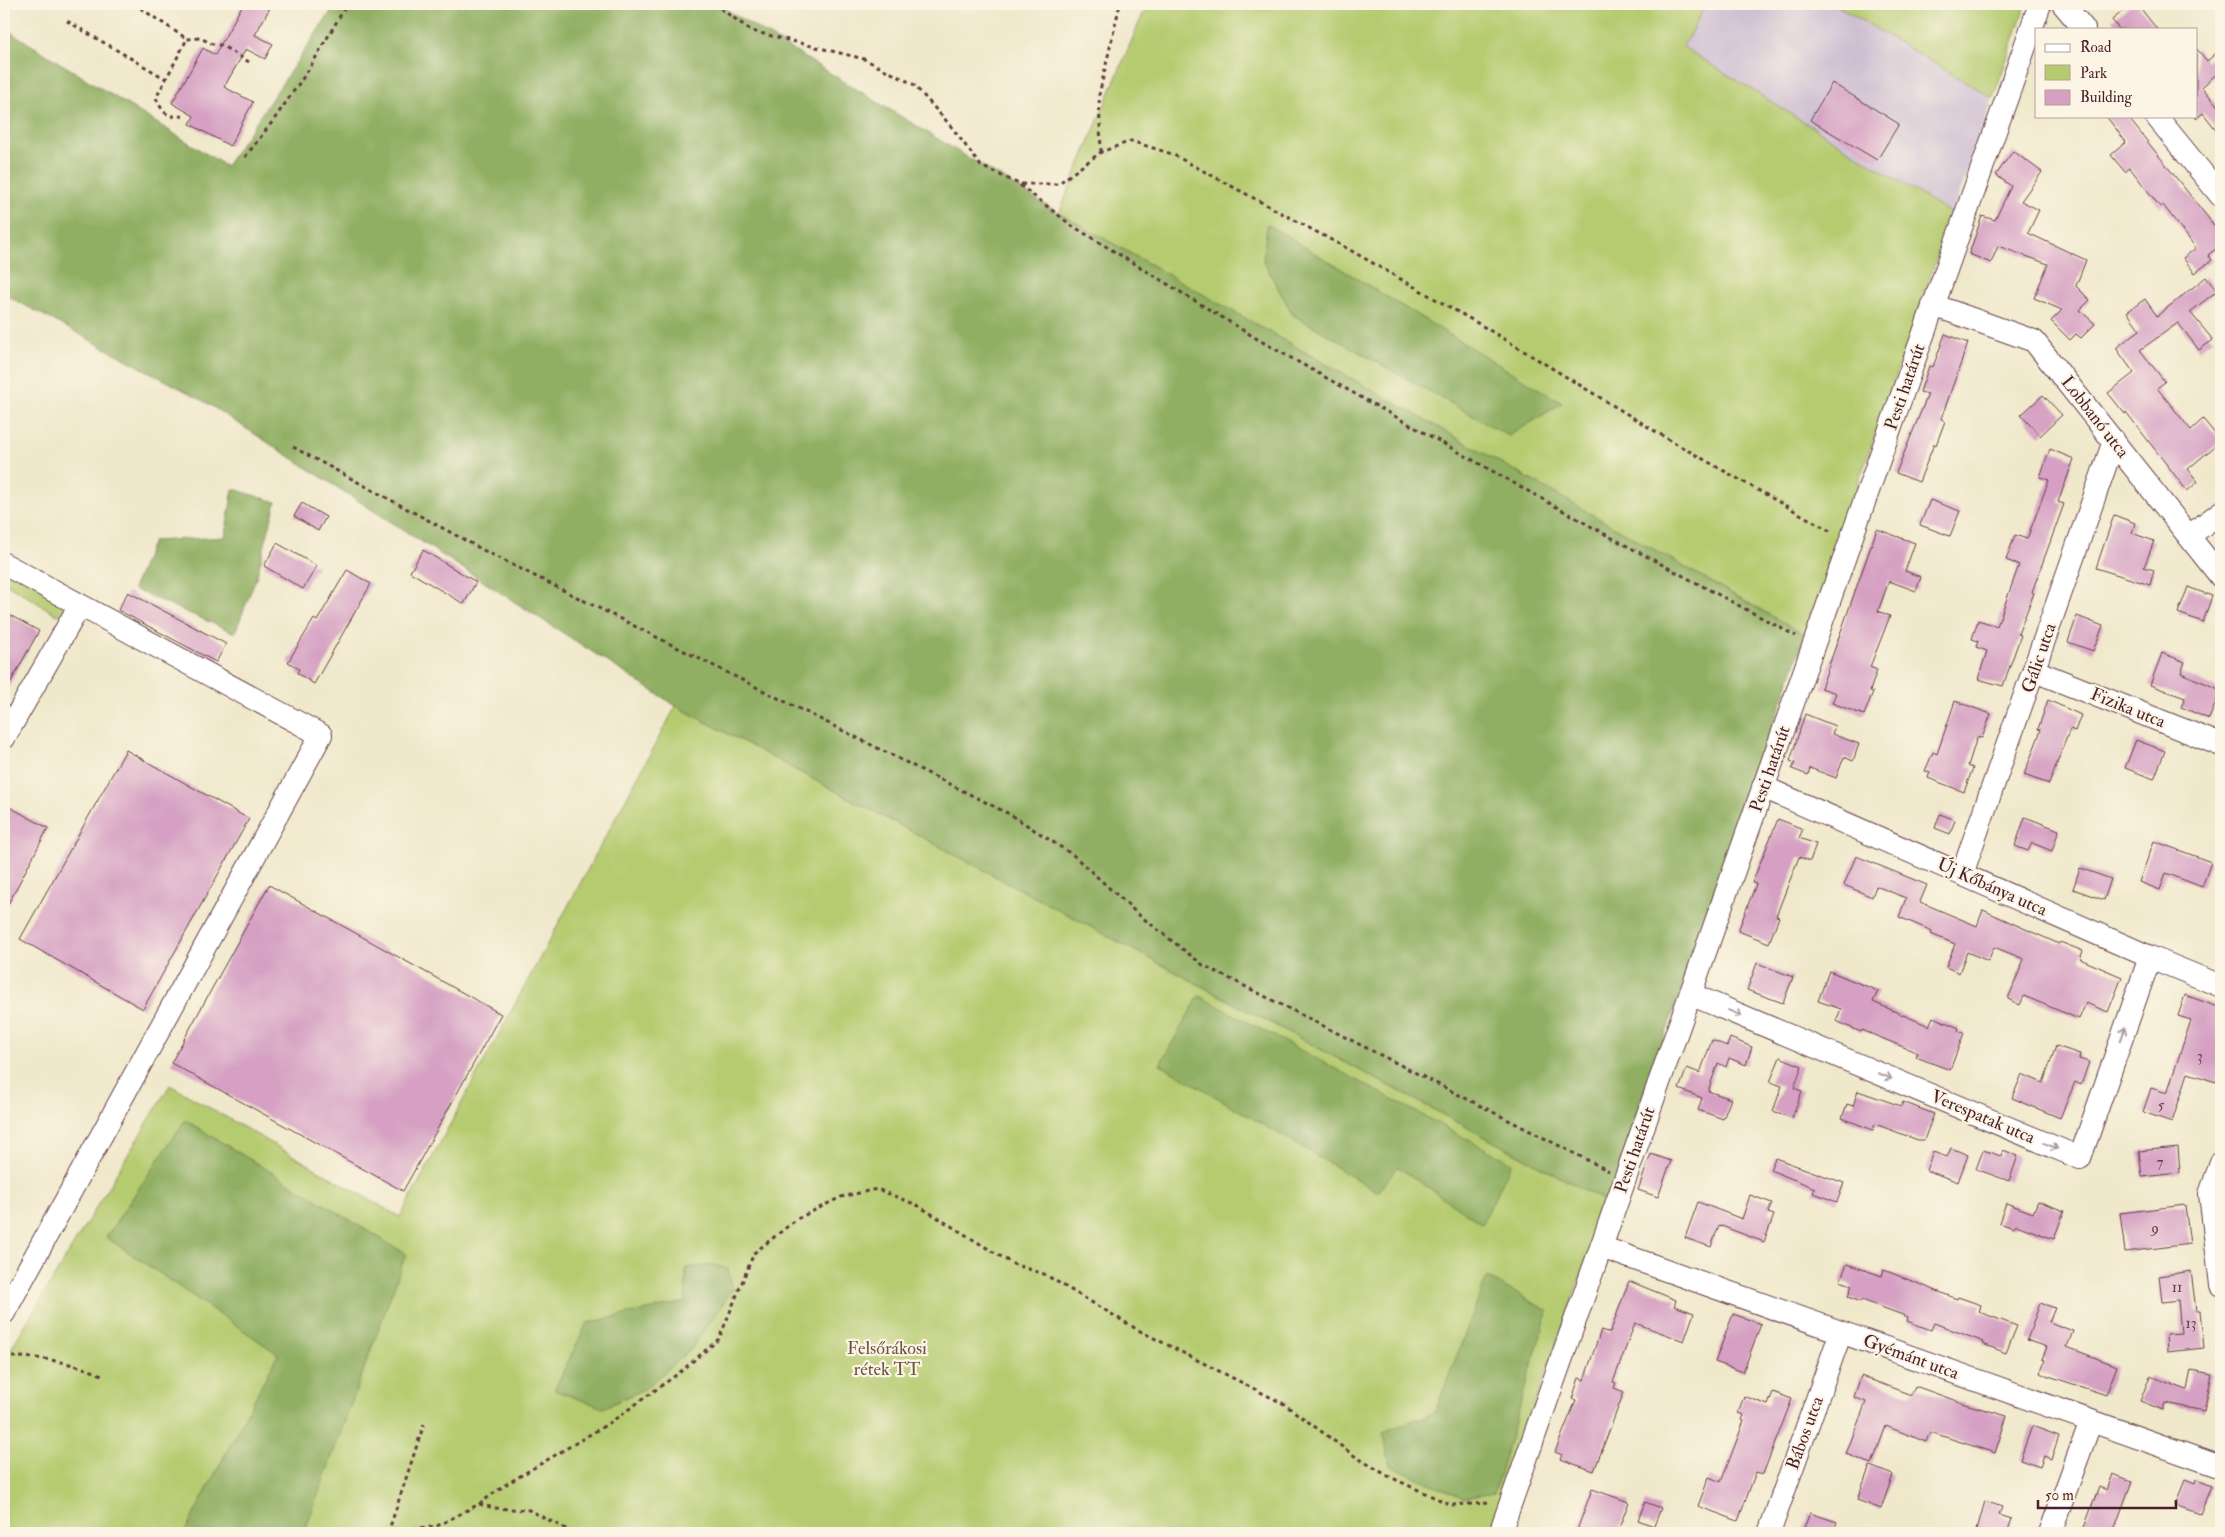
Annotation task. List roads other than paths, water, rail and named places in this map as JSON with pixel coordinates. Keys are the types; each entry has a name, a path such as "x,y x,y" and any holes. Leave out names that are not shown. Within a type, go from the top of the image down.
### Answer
{"street":[{"name":"Pesti határút","path":"1500,1533 2040,4"},
{"path":"2063,4 2083,28"},
{"path":"2158,118 2221,196"},
{"name":"Lobbanó utca","path":"1933,305 2034,341 2221,577"},
{"name":"Gálic utca","path":"1962,874 2114,441"},
{"path":"2189,536 2221,512"},
{"path":"4,564 321,735 4,1312"},
{"path":"4,738 80,605"},
{"name":"Fizika utca","path":"2034,672 2221,745"},
{"name":"Új Kőbánya utca","path":"1763,787 2150,957 2221,986"},
{"name":"Verespatak utca","path":"1690,994 2080,1158 2150,957"},
{"path":"2221,1163 2210,1194 2221,1285"},
{"name":"Gyémánt utca","path":"1601,1247 2221,1467"},
{"name":"Bábos utca","path":"1769,1533 1841,1332"},
{"path":"2050,1533 2091,1421"}],"park label":[{"name":"Felsőrákosi rétek TT","path":"887,1358"}]}
